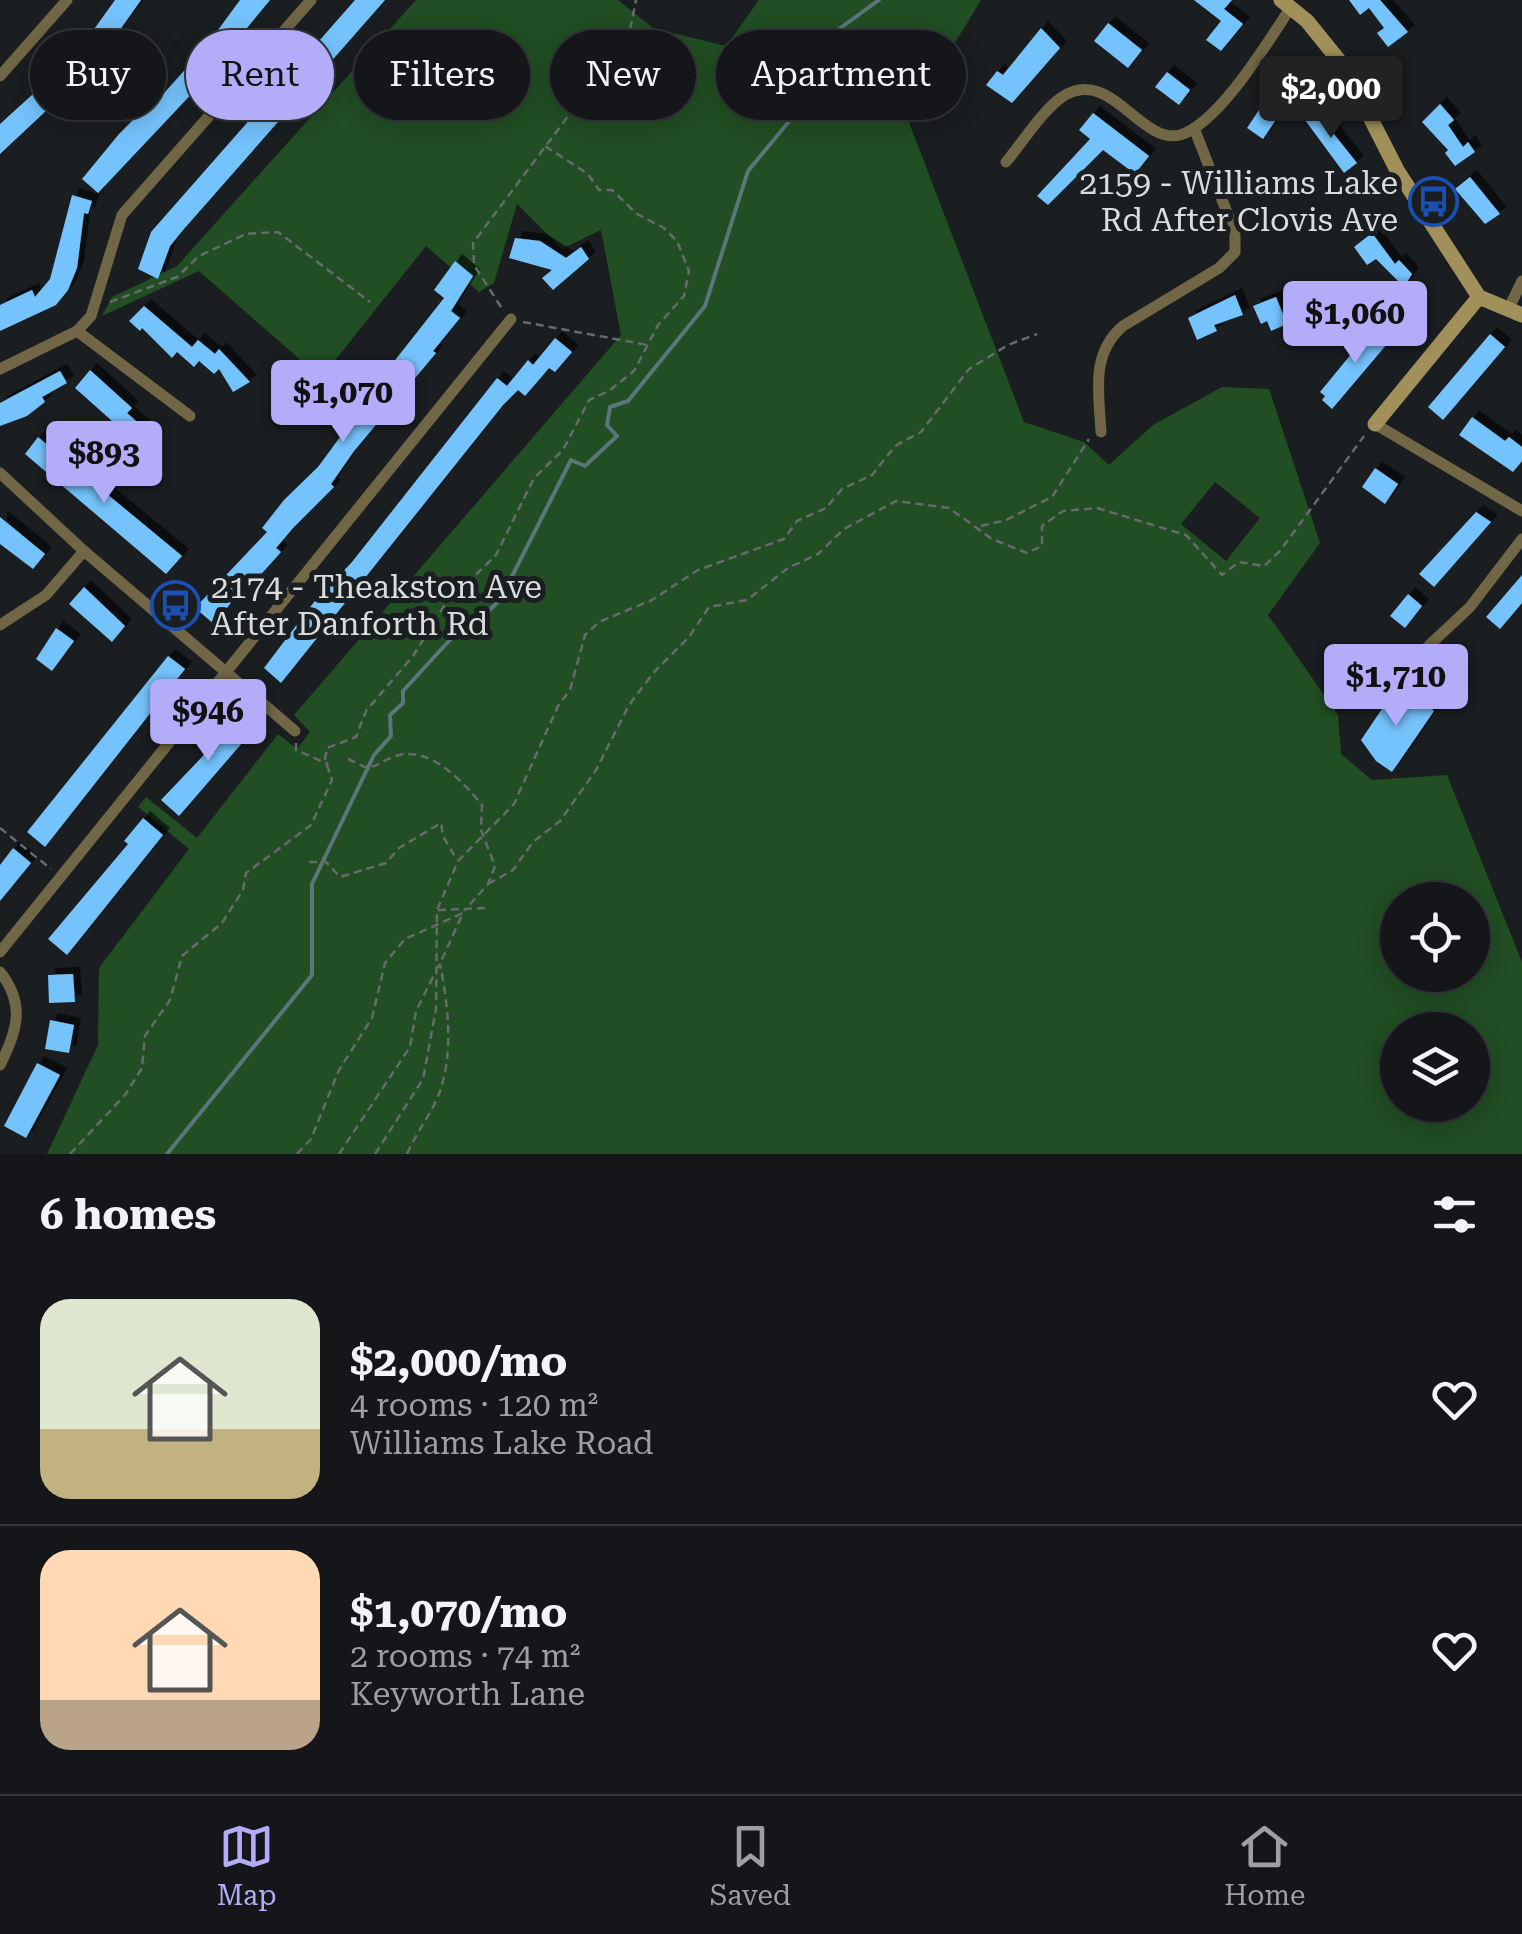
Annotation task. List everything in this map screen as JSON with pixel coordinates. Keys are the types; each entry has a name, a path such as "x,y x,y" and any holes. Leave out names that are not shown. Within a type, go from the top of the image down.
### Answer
{"main road":[{"path":"1286,4 1345,68 1397,170 1479,298 1515,312"},
{"path":"1375,424 1479,298"}],"street":[{"path":"0,76 68,0"},
{"path":"0,370 76,331 96,310 122,215 311,0"},
{"path":"1006,162 1058,101 1082,90 1106,95 1165,134 1180,135 1194,128 1238,86 1286,4"},
{"path":"1101,432 1099,364 1110,339 1123,326 1224,264 1234,252 1235,233 1194,128"},
{"path":"1515,312 1522,281"},
{"path":"0,952 510,319"},
{"path":"76,331 190,416"},
{"path":"1375,424 1522,511"},
{"path":"0,473 84,552 295,732"},
{"path":"1370,653 1392,667 1406,667 1470,607 1522,539"},
{"path":"0,625 46,595 84,552"},
{"path":"0,972 14,994 18,1014 0,1065"}],"path":[{"path":"636,0 629,35 473,243 474,265 510,319 648,345"},
{"path":"62,1154 71,1152 124,1095 142,1068 145,1036 170,1000 182,956 222,923 243,890 246,873 316,818 332,780 327,748 352,740 375,697 404,668 444,606 496,554 534,478 563,450 589,400 609,391 643,361 648,345 688,287 690,270 670,233 636,214 612,190 599,190 588,174 545,146"},
{"path":"96,310 177,277 199,256 246,234 278,232 370,302"},
{"path":"376,1154 424,1078 436,1009 436,910 458,861 514,804 570,690 586,635 598,622 652,600 698,570 784,539 797,521 826,508 842,489 872,475 895,446 921,432 969,369 1008,344 1037,334"},
{"path":"339,1154 410,1047 416,1011 463,912 488,884 513,870 533,842 560,821 596,770 640,689 690,637 709,608 747,600 788,568 818,554 844,529 896,500 949,508 992,539 1027,553 1042,546 1042,526 1053,516 1077,506 1097,508 1186,535 1222,574 1239,562 1264,566 1280,551 1342,461 1375,424"},
{"path":"980,527 1006,520 1052,497 1084,442 1101,432"},
{"path":"295,732 296,750 328,764"},
{"path":"348,759 367,768 395,756 414,754 432,760 456,777 482,805 481,830 495,866 488,884"},
{"path":"308,862 326,862 340,877 386,864 399,848 441,824 443,836 458,861"},
{"path":"0,828 60,876"},
{"path":"436,910 486,908"},
{"path":"297,1154 310,1139 339,1070 372,1018 384,964 405,940 463,912"},
{"path":"408,1154 435,1103 446,1060 448,1004 440,962"}],"green space":[{"path":"416,0 618,0 661,30 550,30 550,120 696,120 696,39 716,44 716,120 908,120 1024,422 1084,442 1109,465 1153,425 1222,387 1269,389 1320,543 1268,615 1338,715 1341,754 1372,780 1447,775 1490,882 1380,882 1380,992 1490,992 1490,882 1522,962 1522,1154 47,1154 98,1045 99,968 189,849 138,807 146,797 197,838 278,734 297,749 310,732 294,715 621,335 601,230 562,249 517,204 494,283 479,292 426,246 321,378 199,271 102,316 112,297 177,266 308,120 334,120 334,91 354,69 354,120 530,120 530,30 389,30","holes":["1215,482 1260,518 1226,561 1181,524"]},
{"path":"759,0 981,0 963,30 737,30"}],"building":[{"path":"115,0 141,0 120,30 93,30"},
{"path":"240,0 270,0 245,30 218,30"},
{"path":"355,0 385,0 359,30 354,30 354,35 334,58 334,30 329,30"},
{"path":"1194,0 1232,0 1224,9 1243,24 1221,51 1206,40 1221,21"},
{"path":"1349,0 1380,0 1408,32 1388,47 1377,33 1384,28 1369,8 1360,15"},
{"path":"1108,23 1142,50 1128,68 1094,41"},
{"path":"1041,28 1060,48 1012,103 986,85 997,71 1003,75"},
{"path":"186,69 186,100 98,193 82,179 133,120 166,120 166,91"},
{"path":"1167,72 1190,90 1179,105 1155,87"},
{"path":"30,97 30,120 36,120 0,154 0,124"},
{"path":"1263,104 1279,115 1263,139 1247,128"},
{"path":"1440,104 1454,120 1448,125 1463,147 1468,142 1475,152 1455,166 1445,153 1448,150 1422,122"},
{"path":"1322,110 1333,133 1357,163 1344,173 1305,120"},
{"path":"1093,113 1149,156 1135,174 1103,150 1048,205 1037,196 1090,139 1079,130"},
{"path":"249,120 280,120 170,246 158,279 138,269 151,232"},
{"path":"1470,177 1500,214 1485,224 1455,189"},
{"path":"72,195 92,201 88,214 84,213 77,268 68,290 56,305 0,331 0,305 32,290 35,297 50,279"},
{"path":"1372,233 1395,264 1399,260 1412,274 1404,287 1376,259 1367,265 1354,247"},
{"path":"515,238 540,241 566,258 581,247 589,259 553,290 542,278 552,270 509,258"},
{"path":"455,261 473,276 451,311 460,318 433,351 436,353 354,451 331,484 334,487 293,528 276,548 281,552 254,582 250,579 214,624 195,608 267,532 262,528 318,467 343,433 340,430 444,298 434,290"},
{"path":"1235,295 1243,315 1214,325 1217,331 1197,340 1188,318"},
{"path":"1276,297 1287,324 1271,331 1267,321 1261,324 1253,306"},
{"path":"144,306 192,347 198,340 215,354 219,349 250,382 233,392 219,369 214,374 199,361 194,367 177,352 172,358 142,328 140,331 129,321"},
{"path":"1375,325 1392,338 1332,409 1320,392"},
{"path":"1490,334 1505,347 1443,420 1428,407"},
{"path":"555,338 572,352 555,372 549,368 525,396 518,390 503,405 281,683 264,668 314,602 352,562 497,378 507,386 528,360 533,365"},
{"path":"90,370 132,408 127,413 143,427 136,435 152,452 137,466 126,455 133,448 117,434 121,429 75,388"},
{"path":"60,371 67,383 42,397 45,402 27,416 0,426 0,403"},
{"path":"1472,417 1505,441 1509,437 1522,447 1522,461 1513,472 1459,435"},
{"path":"38,437 182,556 166,574 25,454"},
{"path":"1375,468 1398,484 1385,504 1362,487"},
{"path":"1476,512 1491,522 1434,587 1419,574"},
{"path":"0,517 45,554 33,569 0,544"},
{"path":"1522,575 1522,603 1500,629 1486,617"},
{"path":"84,587 125,626 112,642 69,604"},
{"path":"1408,594 1422,606 1405,628 1390,616"},
{"path":"56,628 74,641 52,671 36,659"},
{"path":"168,656 185,669 45,847 27,832"},
{"path":"1394,691 1407,700 1412,692 1434,711 1392,772 1376,761 1361,740"},
{"path":"233,709 251,723 237,740 242,743 179,816 161,800 201,758 227,724 223,721"},
{"path":"143,818 163,835 67,955 48,939 128,844 124,841"},
{"path":"13,848 31,863 0,901 0,865"},
{"path":"73,974 75,1002 49,1003 48,975"},
{"path":"50,1020 74,1025 69,1053 45,1049"},
{"path":"37,1063 60,1075 26,1138 4,1126"}],"waterway":[{"path":"167,1154 312,975 312,884 374,755 391,736 390,715 403,703 403,691 458,631 462,636 500,600 571,460 585,466 617,436 607,425 610,407 628,401 705,306 748,171 819,85 839,29 879,0"}],"place":[{"name":"2159 - Williams Lake Rd After Clovis Ave","path":"1433,201"},
{"name":"2174 - Theakston Ave After Danforth Rd","path":"176,605"}]}
